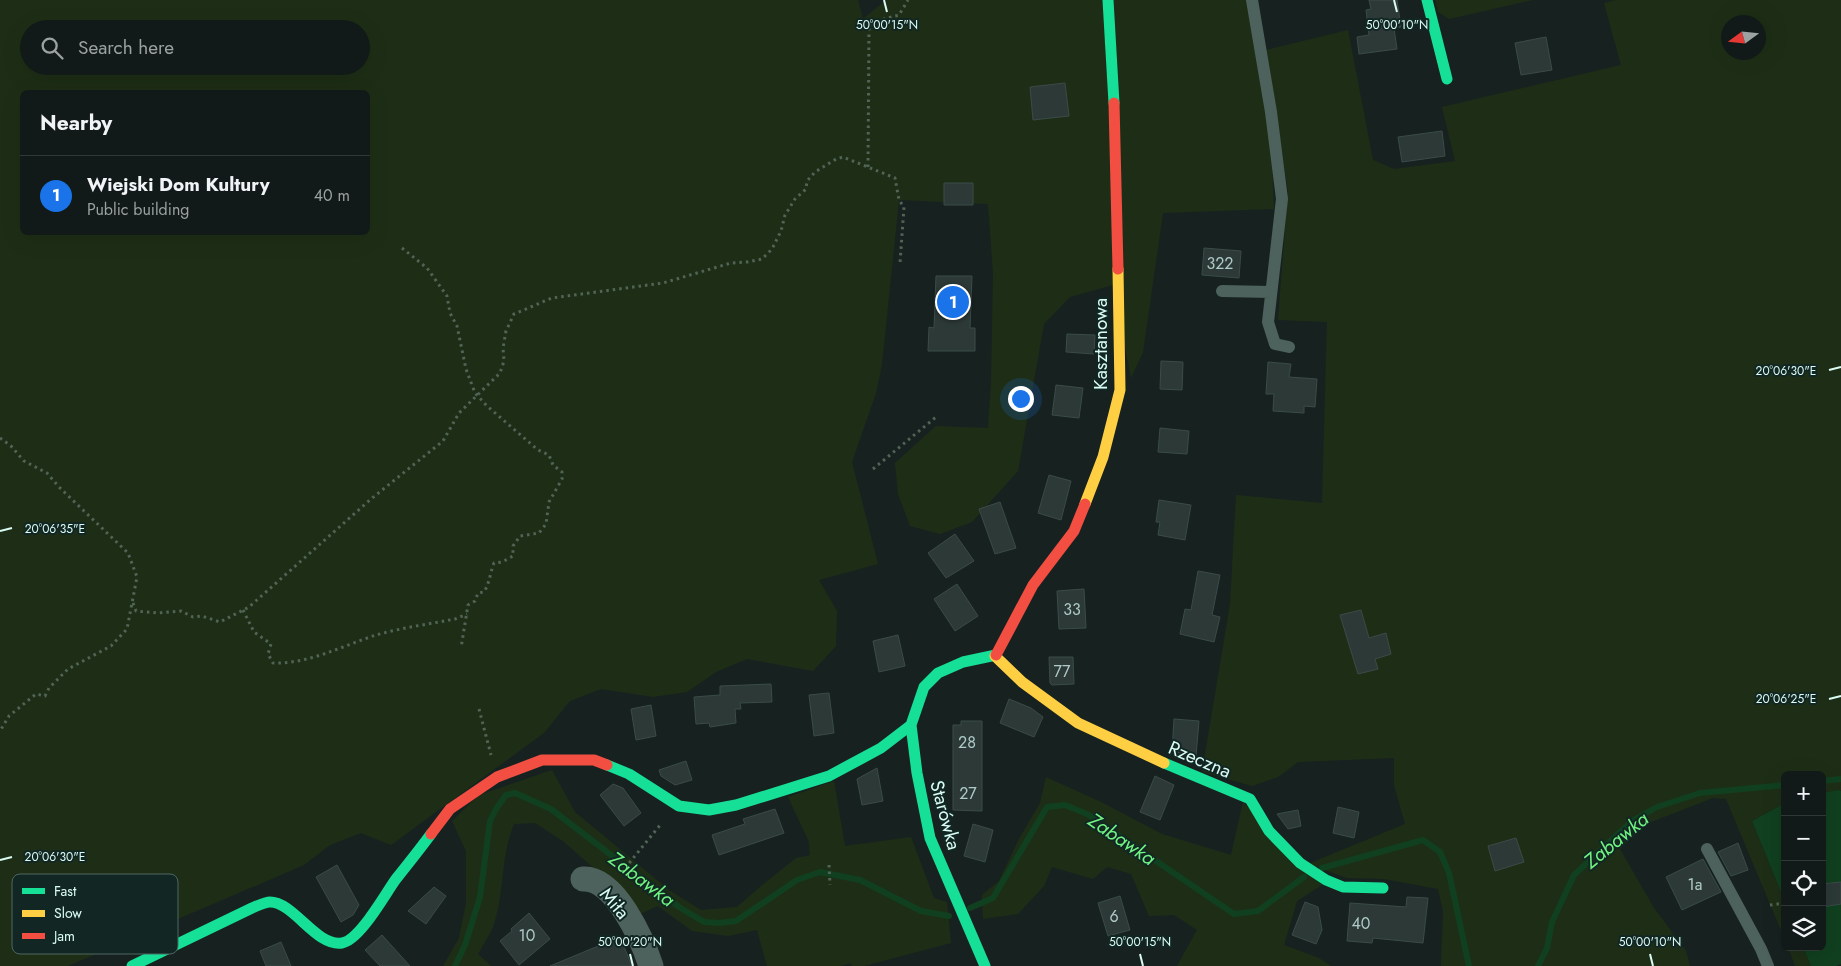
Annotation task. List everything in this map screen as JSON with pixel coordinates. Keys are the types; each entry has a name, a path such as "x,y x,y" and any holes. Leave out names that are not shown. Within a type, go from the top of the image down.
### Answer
{"street":[{"name":"Kasztanowa","path":"995,656 1033,585 1074,531 1102,457 1120,390 1116,144 1108,0"},
{"path":"1427,0 1447,79"},
{"name":"Starówka","path":"985,966 930,838 917,773 911,725 924,687 938,674 963,662 995,656"},
{"name":"Rzeczna","path":"995,656 1022,682 1078,723 1176,769 1250,799 1269,831 1300,862 1326,880 1343,886 1383,888"},
{"path":"178,944 252,908 271,902 286,908 317,934 331,942 343,943 352,938 365,925 394,880 450,809 497,777 542,760 594,760 629,774 679,806 710,810 736,805 829,776 881,748 911,725"},
{"name":"Miła","path":"583,879 589,879 608,889 625,910 646,948 652,966"},
{"path":"132,966 157,954"}],"lane":[{"path":"1252,0 1271,112 1282,199 1268,322 1276,344 1288,346"},
{"path":"1222,291 1271,292"},
{"path":"1707,849 1761,949 1768,966"}],"path":[{"path":"868,167 869,27 877,21 899,15 908,0"},
{"path":"133,603 136,611 158,613 182,610 193,617 202,616 220,622 249,607 371,499 443,441 459,413 500,373 504,361 503,348 506,330 514,314 552,298 663,283 731,263 762,259 772,249 781,231 785,215 795,199 806,189 808,181 815,172 836,159 843,157 895,178 899,200 904,207 900,263"},
{"path":"402,248 427,268 447,296 450,312 457,326 466,369 474,392 538,450 549,455 553,465 562,472 562,479 549,502 546,524 538,533 520,536 513,546 512,556 502,562 494,563 489,575 490,582 484,592 478,593 475,601 468,605 462,648"},
{"path":"873,469 936,416"},
{"path":"0,438 11,446 24,461 47,473 59,487 128,553 137,578 127,629 111,646 68,670 49,688 45,696 36,694 9,716 0,731"},
{"path":"243,610 254,632 271,644 268,654 273,663 288,663 324,654 377,635 455,619 467,614"},
{"path":"479,709 497,777"},
{"path":"616,879 653,832 679,806"},
{"path":"829,865 830,885"},
{"path":"1770,905 1781,904"}],"shaded area":[{"path":"0,0 858,0 863,19 886,0 1247,0 1271,140 1274,209 1163,213 1143,352 1131,378 1113,285 1070,297 1044,324 1018,471 972,522 940,534 910,526 898,494 895,463 936,426 988,428 991,384 993,273 988,204 899,200 882,364 876,393 852,462 878,564 819,580 837,611 836,646 813,671 747,659 716,672 687,692 653,697 601,689 570,701 544,733 391,845 361,833 330,845 304,865 178,919 178,874 12,874 12,954 96,954 68,966 0,966"},
{"path":"1435,0 1533,0 1449,19 1438,12"},
{"path":"1616,0 1841,0 1841,791 1826,793 1826,771 1781,771 1781,805 1752,821 1781,892 1781,930 1726,799 1713,798 1646,824 1620,849 1654,908 1686,951 1690,966 1441,966 1443,911 1438,889 1384,879 1347,878 1308,864 1405,824 1394,785 1394,758 1298,762 1278,777 1252,786 1202,772 1230,604 1236,495 1322,503 1327,322 1278,320 1288,191 1266,50 1348,30 1373,160 1394,169 1455,161 1442,107 1621,65 1604,3"},
{"path":"552,770 575,812 669,890 701,910 737,907 796,858 810,855 809,842 788,797 834,781 845,846 911,837 934,898 947,902 951,943 864,966 852,966 851,963 840,966 767,966 757,930 728,936 692,931 658,906 633,917 605,878 563,841 535,823 514,824 510,837 497,914 493,927 478,954 491,966 443,966 459,938 466,903 466,851 452,821 479,795"},
{"path":"1046,777 1103,803 1162,834 1231,855 1243,802 1322,885 1297,901 1284,945 1319,958 1331,966 1177,966 1197,930 1174,915 1149,916 1131,874 1107,867 1093,879 1052,867 1044,886 1018,914 983,919 982,895 999,881 1019,839 1040,803"},
{"path":"1841,791 1841,964 1836,966 1811,966 1805,951 1826,951 1826,792"},
{"path":"1781,805 1781,892 1752,821"},
{"path":"1789,951 1805,951 1811,966 1795,966"}],"building":[{"path":"1369,0 1397,0 1401,27 1394,28 1397,49 1359,54 1357,37 1369,35 1366,10 1371,9"},
{"path":"1546,37 1552,70 1521,75 1515,43"},
{"path":"1065,83 1069,116 1033,120 1030,87"},
{"path":"1442,131 1445,156 1402,162 1398,137"},
{"path":"944,183 973,183 973,205 944,205"},
{"path":"1204,248 1241,251 1239,278 1202,275"},
{"path":"936,276 972,276 970,328 975,328 975,351 928,351 929,327 934,328"},
{"path":"1067,334 1095,335 1094,354 1066,352"},
{"path":"1161,361 1183,362 1182,390 1160,389"},
{"path":"1268,362 1291,364 1289,377 1317,379 1315,407 1304,406 1304,413 1273,411 1274,394 1266,394"},
{"path":"1056,385 1083,388 1079,418 1052,415"},
{"path":"1160,428 1189,431 1187,454 1158,452"},
{"path":"1049,475 1071,481 1061,520 1038,513"},
{"path":"1159,500 1191,505 1185,540 1158,535 1160,522 1156,522"},
{"path":"1000,502 1016,548 995,554 979,509"},
{"path":"955,534 974,561 946,578 928,553"},
{"path":"1198,571 1220,575 1212,615 1220,617 1214,642 1180,634 1185,609 1191,610"},
{"path":"957,584 978,616 955,631 934,599"},
{"path":"1084,589 1086,628 1059,629 1057,591"},
{"path":"1361,610 1369,638 1386,633 1391,654 1375,659 1378,669 1358,674 1340,615"},
{"path":"898,635 905,666 879,672 873,641"},
{"path":"1049,657 1073,657 1074,684 1052,685 1050,683"},
{"path":"771,684 772,702 740,703 741,709 735,709 736,723 710,727 709,723 696,724 694,697 720,695 720,686"},
{"path":"829,693 834,733 814,736 809,695"},
{"path":"1009,699 1031,708 1043,717 1034,737 1000,723"},
{"path":"651,705 656,736 636,740 631,709"},
{"path":"1174,719 1199,721 1196,756 1186,756 1172,750"},
{"path":"961,721 982,721 982,811 953,810 953,725 961,725"},
{"path":"686,761 692,780 675,785 661,776 659,770"},
{"path":"877,768 883,801 862,805 857,779"},
{"path":"1155,776 1174,785 1160,820 1140,812"},
{"path":"613,784 623,788 641,813 624,826 600,795"},
{"path":"1338,807 1359,812 1354,838 1333,833"},
{"path":"775,809 784,833 719,855 712,835 745,824 743,819"},
{"path":"1298,810 1301,826 1288,829 1277,814"},
{"path":"973,824 993,830 985,862 964,856"},
{"path":"1516,838 1524,862 1495,871 1488,846"},
{"path":"1738,843 1748,870 1731,876 1718,852"},
{"path":"1703,859 1721,892 1682,910 1666,877"},
{"path":"337,865 359,905 353,915 341,922 316,877"},
{"path":"1841,882 1841,904 1826,906 1826,884"},
{"path":"434,887 446,896 426,924 408,911"},
{"path":"1120,896 1130,930 1108,936 1098,903"},
{"path":"1407,897 1428,898 1423,943 1373,938 1372,943 1347,941 1350,903 1406,907"},
{"path":"1305,902 1318,907 1322,930 1316,944 1292,935"},
{"path":"529,913 550,939 519,965 500,941"},
{"path":"382,935 410,966 380,966 365,950"},
{"path":"620,937 632,966 550,966"},
{"path":"281,942 291,966 266,966 260,951"}],"waterway":[{"name":"Zabawka","path":"1826,781 1841,779"},
{"name":"Zabawka","path":"1538,966 1547,948 1552,922 1574,875 1632,821 1657,807 1700,793 1781,785"},
{"name":"Zabawka","path":"455,966 465,945 480,897 490,821 506,795 515,793 551,809 679,907 704,922 736,921 797,880 820,872 860,880 921,911 949,916"},
{"name":"Zabawka","path":"970,908 993,898 1047,807 1065,805 1087,814 1234,914 1258,911 1304,877"},
{"name":"Zabawka","path":"1322,868 1423,840 1440,852 1449,873 1469,966"}],"traffic: fast":[{"path":"1108,0 1114,103"},
{"path":"1427,0 1447,79"},
{"path":"985,966 930,838 917,773 911,725 924,687 938,673 963,662 996,655"},
{"path":"607,765 629,774 679,806 709,810 736,805 829,776 881,748 911,725"},
{"path":"1164,763 1250,799 1269,831 1300,863 1326,880 1343,887 1383,888"},
{"path":"178,944 268,902 279,904 288,909 323,938 332,942 342,943 349,940 364,925 396,879 431,834"},
{"path":"132,966 157,954"}],"traffic: slow":[{"path":"1085,504 1103,457 1120,390 1118,269"},
{"path":"995,656 1022,682 1078,723 1164,763"}],"traffic: jam":[{"path":"1114,103 1118,269"},
{"path":"996,655 1033,585 1074,531 1085,504"},
{"path":"431,834 450,809 497,777 542,760 594,760 607,765"}],"place":[{"name":"Wiejski Dom Kultury","path":"953,302"}]}
